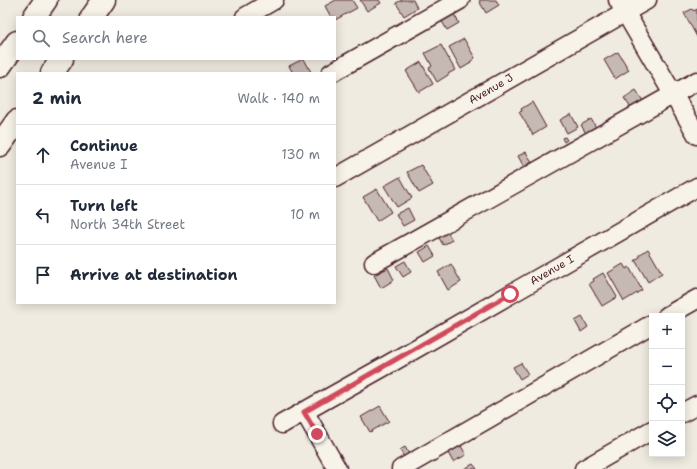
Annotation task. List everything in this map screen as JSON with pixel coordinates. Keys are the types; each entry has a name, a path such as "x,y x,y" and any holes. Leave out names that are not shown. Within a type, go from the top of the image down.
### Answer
{"highway":[{"path":"35,16 46,0"},
{"path":"93,16 104,0"},
{"path":"0,66 16,43"},
{"path":"53,72 61,60"},
{"path":"0,145 16,122"}],"street":[{"path":"247,16 274,0"},
{"path":"333,72 460,0"},
{"name":"Avenue J","path":"336,177 622,6 647,0"},
{"path":"622,6 697,135"},
{"path":"374,263 697,80"},
{"name":"Avenue I","path":"282,424 697,187"},
{"path":"672,313 697,298"},
{"path":"401,469 649,326"},
{"path":"685,411 697,405"},
{"path":"304,412 337,469"},
{"path":"584,469 649,432"}],"building":[{"path":"336,0 352,0 357,8 336,19 336,16 330,16 325,6"},
{"path":"360,0 379,0 381,3 367,11"},
{"path":"402,0 413,0 417,8 404,16 396,3"},
{"path":"496,0 499,5 486,13 479,1"},
{"path":"692,9 694,11 697,9 697,37 684,13"},
{"path":"452,11 459,23 447,30 440,18"},
{"path":"464,39 475,58 470,62 471,63 461,69 449,47"},
{"path":"441,45 455,70 437,82 429,68 432,66 425,53"},
{"path":"618,52 629,70 615,79 604,60"},
{"path":"301,60 305,60 311,72 292,72 289,66"},
{"path":"421,62 433,84 419,92 406,71"},
{"path":"636,90 643,101 631,108 624,98"},
{"path":"532,102 546,127 533,135 519,112"},
{"path":"571,114 578,127 567,133 560,120"},
{"path":"591,119 597,129 587,135 581,125"},
{"path":"565,137 567,140 564,142 562,138"},
{"path":"526,152 532,162 524,167 518,156"},
{"path":"421,165 433,185 419,193 407,172"},
{"path":"400,177 412,198 397,207 384,186"},
{"path":"377,189 391,212 377,221 363,197"},
{"path":"408,208 414,220 403,226 396,214"},
{"path":"446,229 452,240 443,245 437,234"},
{"path":"429,246 435,256 425,262 419,252"},
{"path":"648,249 662,273 648,282 635,260 640,257 639,255"},
{"path":"405,261 411,272 403,277 396,266"},
{"path":"451,264 461,282 448,290 438,272"},
{"path":"623,264 626,269 629,267 642,290 624,301 608,273"},
{"path":"388,268 394,280 381,288 374,275"},
{"path":"603,273 617,297 602,306 589,284 594,281 593,279"},
{"path":"582,317 588,327 581,332 575,321"},
{"path":"521,363 528,374 520,379 513,367"},
{"path":"380,406 389,421 370,432 361,417"},
{"path":"459,442 466,455 453,462 446,449"},
{"path":"405,447 409,454 404,457 400,450"},
{"path":"473,464 477,469 464,469"}],"route":[{"path":"317,434 304,412 510,294"}]}
